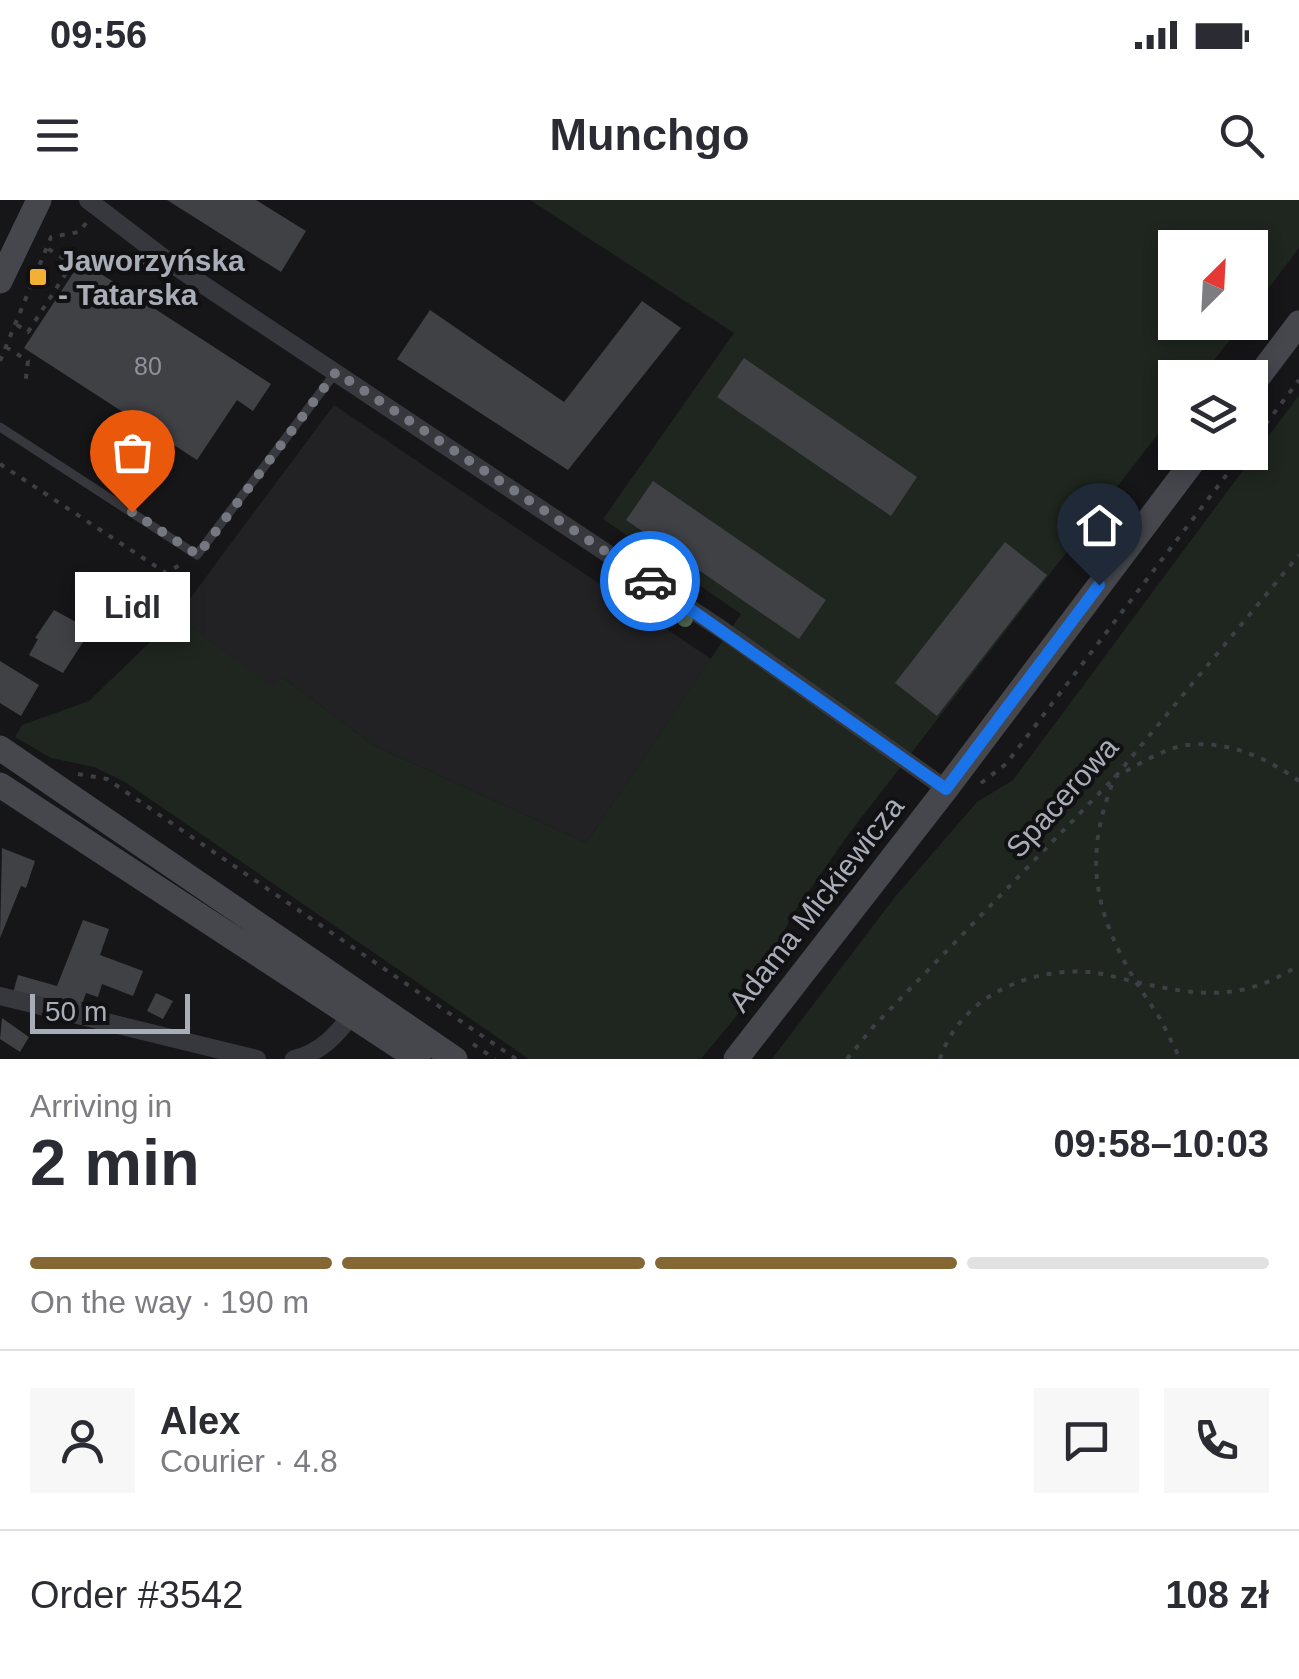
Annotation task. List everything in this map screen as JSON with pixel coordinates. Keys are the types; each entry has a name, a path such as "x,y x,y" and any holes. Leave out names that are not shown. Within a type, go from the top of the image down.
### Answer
{"street":[{"path":"0,281 40,200"},
{"path":"88,200 169,262 722,629 946,789"},
{"path":"1268,364 1299,323"},
{"name":"Adama Mickiewicza","path":"736,1059 1186,470"},
{"path":"0,748 454,1059"},
{"path":"0,786 418,1059"},
{"path":"0,996 258,1059"},
{"path":"303,1058 333,1038 352,1014"}],"lane":[{"path":"0,427 198,555 336,372"}],"path":[{"path":"0,360 52,237 79,232"},
{"path":"16,325 28,332 72,264 47,248"},
{"path":"6,347 28,361 25,386"},
{"path":"1268,420 1299,380"},
{"path":"0,464 166,573 198,555"},
{"name":"Spacerowa","path":"848,1059 873,1027 1114,777 1299,555"},
{"path":"1180,1059 1114,944 1101,910 1096,842 1114,777 1186,745 1246,752 1276,764 1299,780"},
{"path":"76,774 107,780 516,1059"},
{"path":"940,1059 964,1015 1010,983 1046,973 1091,972 1181,992 1230,992 1268,984 1299,965"}],"shaded area":[{"path":"530,200 1299,200 1299,248 1268,289 1268,230 1158,230 1158,340 1230,340 1214,360 1158,360 1158,434 848,835 793,914 743,1008 701,1059 529,1059 125,782 94,767 51,758 15,737 22,725 89,701 177,616 273,687 282,677 373,745 586,843 741,614 603,519 734,333"},
{"path":"1299,395 1299,1059 772,1059 894,898 977,802 1013,780 1243,470 1268,470 1268,437"},
{"path":"334,405 711,659 586,843 373,745 282,677 273,688 177,616"}],"building":[{"path":"167,200 256,200 306,231 281,272"},
{"path":"81,261 271,384 253,411 237,400 197,460 24,348"},
{"path":"642,301 681,328 568,470 397,359 430,310 564,402"},
{"path":"744,358 917,477 891,516 717,397"},
{"path":"653,481 826,600 799,639 626,520"},
{"path":"1005,542 1047,575 937,716 895,683"},
{"path":"54,610 87,628 80,641 83,642 63,673 29,655 38,639 35,638"},
{"path":"0,661 39,685 21,716 0,703"},
{"path":"2,848 35,861 0,938"},
{"path":"83,920 109,929 100,955 143,971 133,996 102,984 98,997 86,993 80,1010 13,993 18,975 57,986"},
{"path":"156,993 173,1001 163,1019 147,1011"},
{"path":"2,1018 29,1037 20,1052 0,1039"}],"way so far":[{"path":"132,512 198,555 336,372 650,581"}],"place":[{"name":"Jaworzyńska - Tatarska","path":"38,277"},
{"name":"Lidl","path":"132,512"}],"route":[{"path":"650,581 946,789 1099,585"}]}
